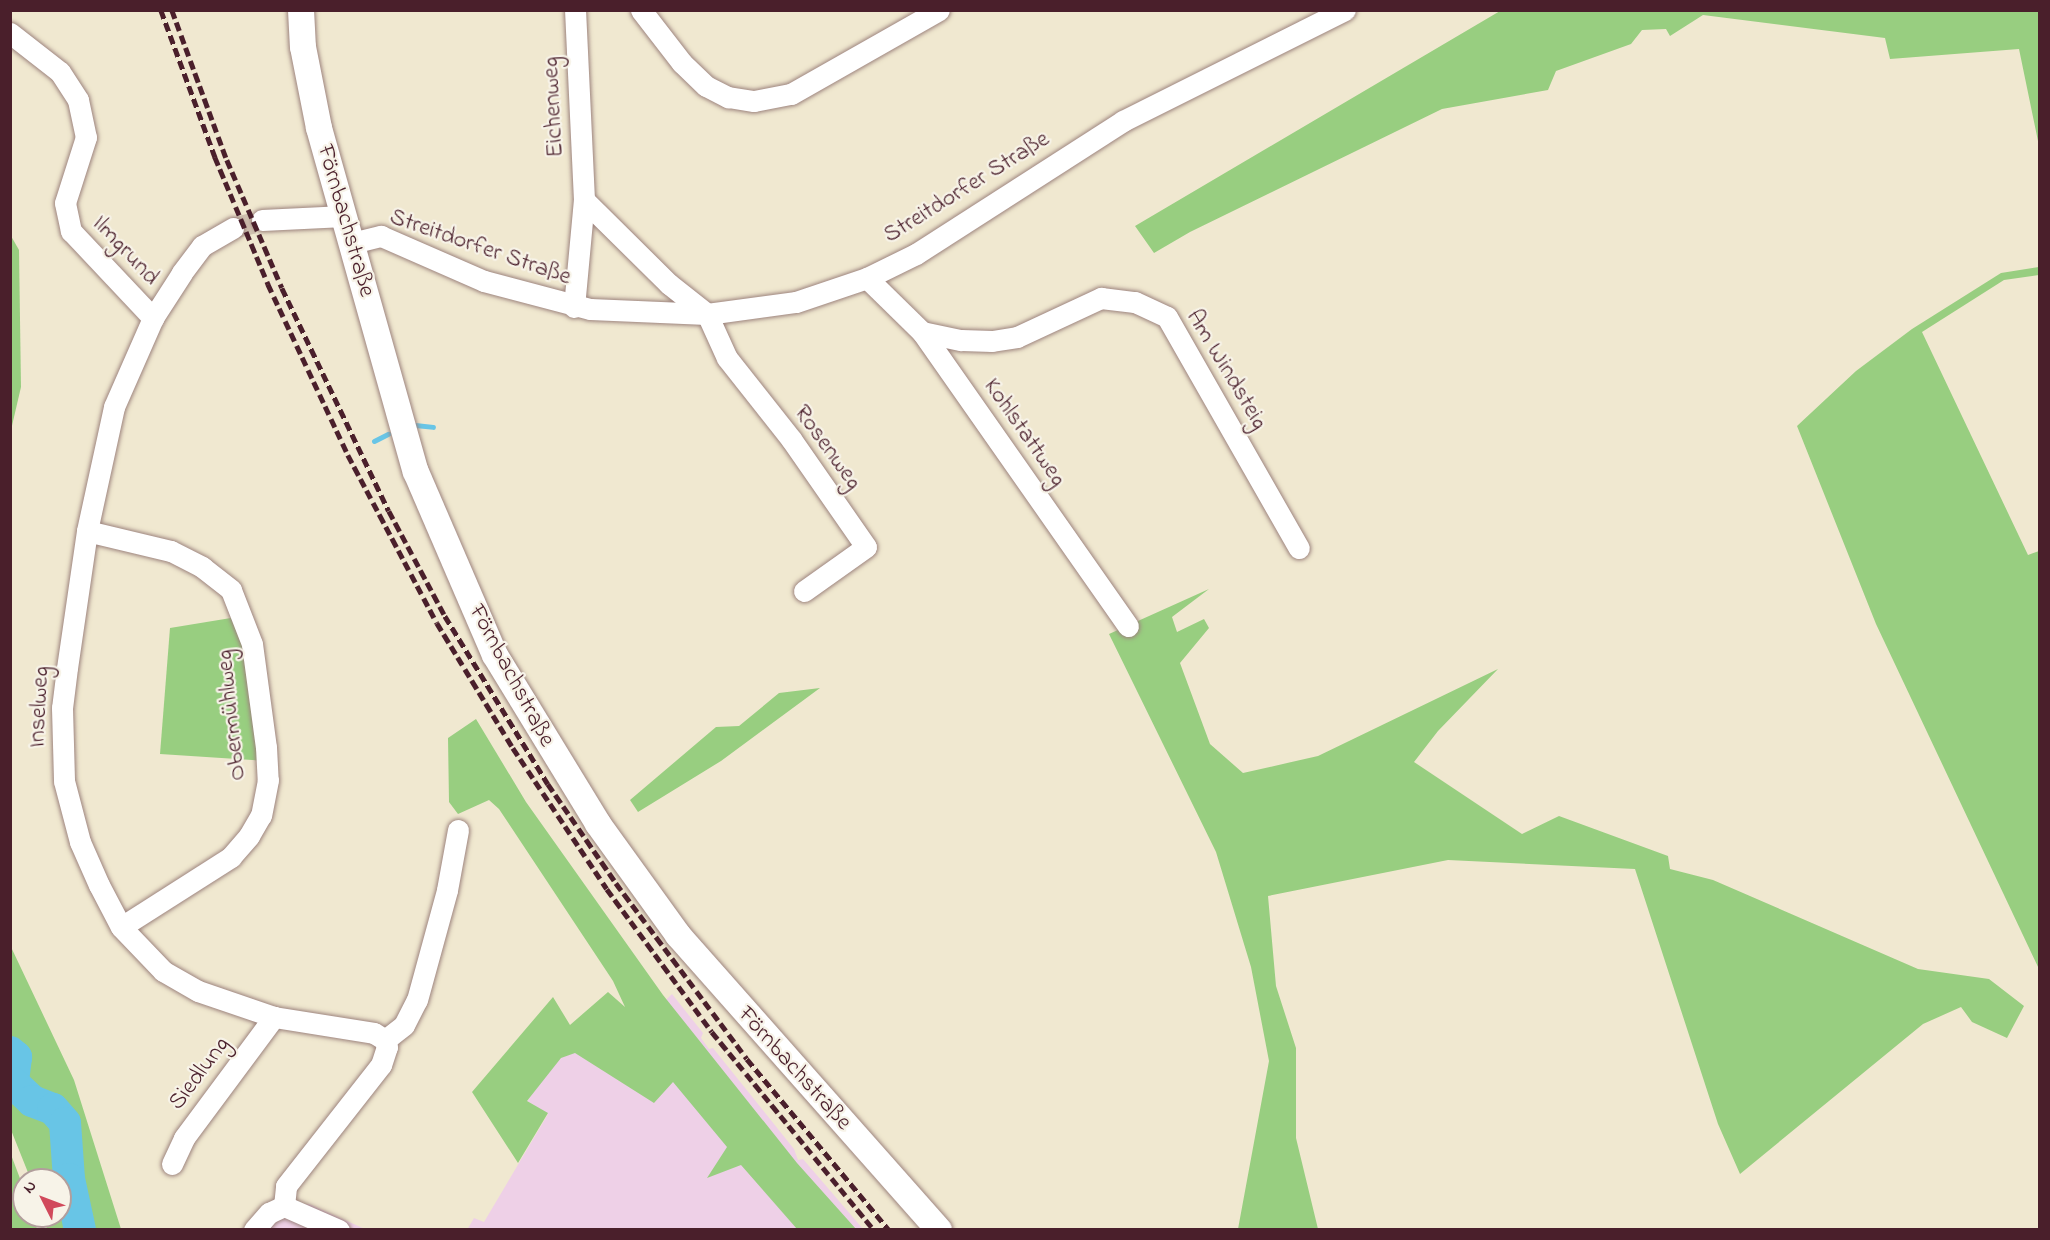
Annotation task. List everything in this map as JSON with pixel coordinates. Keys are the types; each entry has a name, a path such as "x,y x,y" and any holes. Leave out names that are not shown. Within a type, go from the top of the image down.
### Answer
{"street":[{"name":"Förnbachstraße","path":"301,10 310,88 420,482 495,655 532,721 598,824 678,935 939,1230"},
{"name":"Eichenweg","path":"574,307 584,200 575,10"},
{"path":"641,10 682,63 706,86 728,97 754,101 791,94 939,10"},
{"name":"Streitdorfer Straße","path":"352,243 381,236 484,281 574,307 707,314 796,302 867,278 949,235 1073,150 1123,121 1345,10"},
{"name":"Ilmgrund","path":"10,33 60,72 78,100 86,137 65,203 71,231 153,318"},
{"path":"584,200 669,284 707,314"},
{"path":"262,220 344,216"},
{"name":"Inselweg","path":"232,228 211,239 195,253 153,318 114,407 87,531 62,708 64,782 80,842 121,927 136,946 174,980 274,1017 374,1033 385,1040"},
{"name":"Kohlstattweg","path":"867,278 922,332 1128,626"},
{"name":"Am Windsteig","path":"922,332 961,340 992,341 1017,337 1101,298 1135,302 1167,317 1299,548"},
{"name":"Rosenweg","path":"707,314 727,358 791,439 866,547 804,591"},
{"name":"Obermühlweg","path":"87,531 171,551 202,567 231,590 252,644 266,747 268,780 261,815 249,836 231,857 121,927"},
{"path":"284,1206 286,1186 381,1065 387,1047 385,1040 404,1025 417,1000 447,890 458,830"},
{"name":"Siedlung","path":"172,1164 184,1138 274,1017"},
{"path":"254,1230 269,1213 284,1206 339,1230"}],"shaded area":[{"path":"672,994 703,1033 701,1038 709,1049 713,1048 794,1149 798,1160 803,1159 863,1229 467,1230 474,1218 484,1222 548,1114 527,1101 561,1057 634,1031"},
{"path":"309,1204 365,1229 254,1230 284,1206"}],"green space":[{"path":"1500,11 2039,11 2039,146 2019,49 1890,59 1885,38 1703,15 1670,36 1666,29 1642,30 1631,44 1556,71 1548,90 1442,109 1190,232 1154,253 1135,226"},
{"path":"11,236 19,250 21,387 11,430"},
{"path":"2039,267 2039,275 2004,280 1922,332 2028,555 2039,551 2039,969 1876,624 1797,426 1856,371 1912,329 2001,273"},
{"path":"1209,589 1172,617 1177,632 1204,619 1209,628 1180,663 1210,744 1243,773 1318,756 1498,669 1438,731 1414,762 1522,834 1559,816 1668,856 1670,869 1713,880 1918,969 1989,979 2024,1006 2007,1038 1972,1022 1961,1007 1923,1024 1740,1174 1718,1124 1635,869 1448,860 1268,896 1276,986 1296,1048 1296,1138 1318,1229 1238,1229 1269,1061 1251,967 1216,852 1109,634"},
{"path":"243,616 267,761 160,754 170,628"},
{"path":"820,688 721,761 638,812 630,800 716,727 739,726 779,693"},
{"path":"476,719 526,802 663,995 797,1163 856,1229 797,1229 741,1165 707,1178 727,1147 673,1082 654,1103 575,1053 561,1058 527,1101 548,1113 518,1163 472,1092 553,997 570,1025 608,992 625,1007 613,981 499,809 489,800 458,814 449,802 448,738"},
{"path":"11,947 74,1080 121,1229 47,1229 72,1228 72,1168 26,1168 11,1130"},
{"path":"10,1152 16,1168 12,1168 12,1228 37,1229 11,1229"}],"waterway":[{"path":"415,425 433,427"},
{"path":"374,441 388,434"},
{"path":"10,1052 16,1057 13,1083 32,1101 53,1109 65,1123 69,1179 80,1230"}],"tunnel":[{"path":"233,228 262,220"}],"railway":[{"path":"161,10 215,157 268,284 348,455 437,623 513,748 607,889 712,1032 874,1230"},
{"path":"172,10 227,160 282,288 389,511 445,616 548,784 616,883 747,1059 889,1230"}]}
